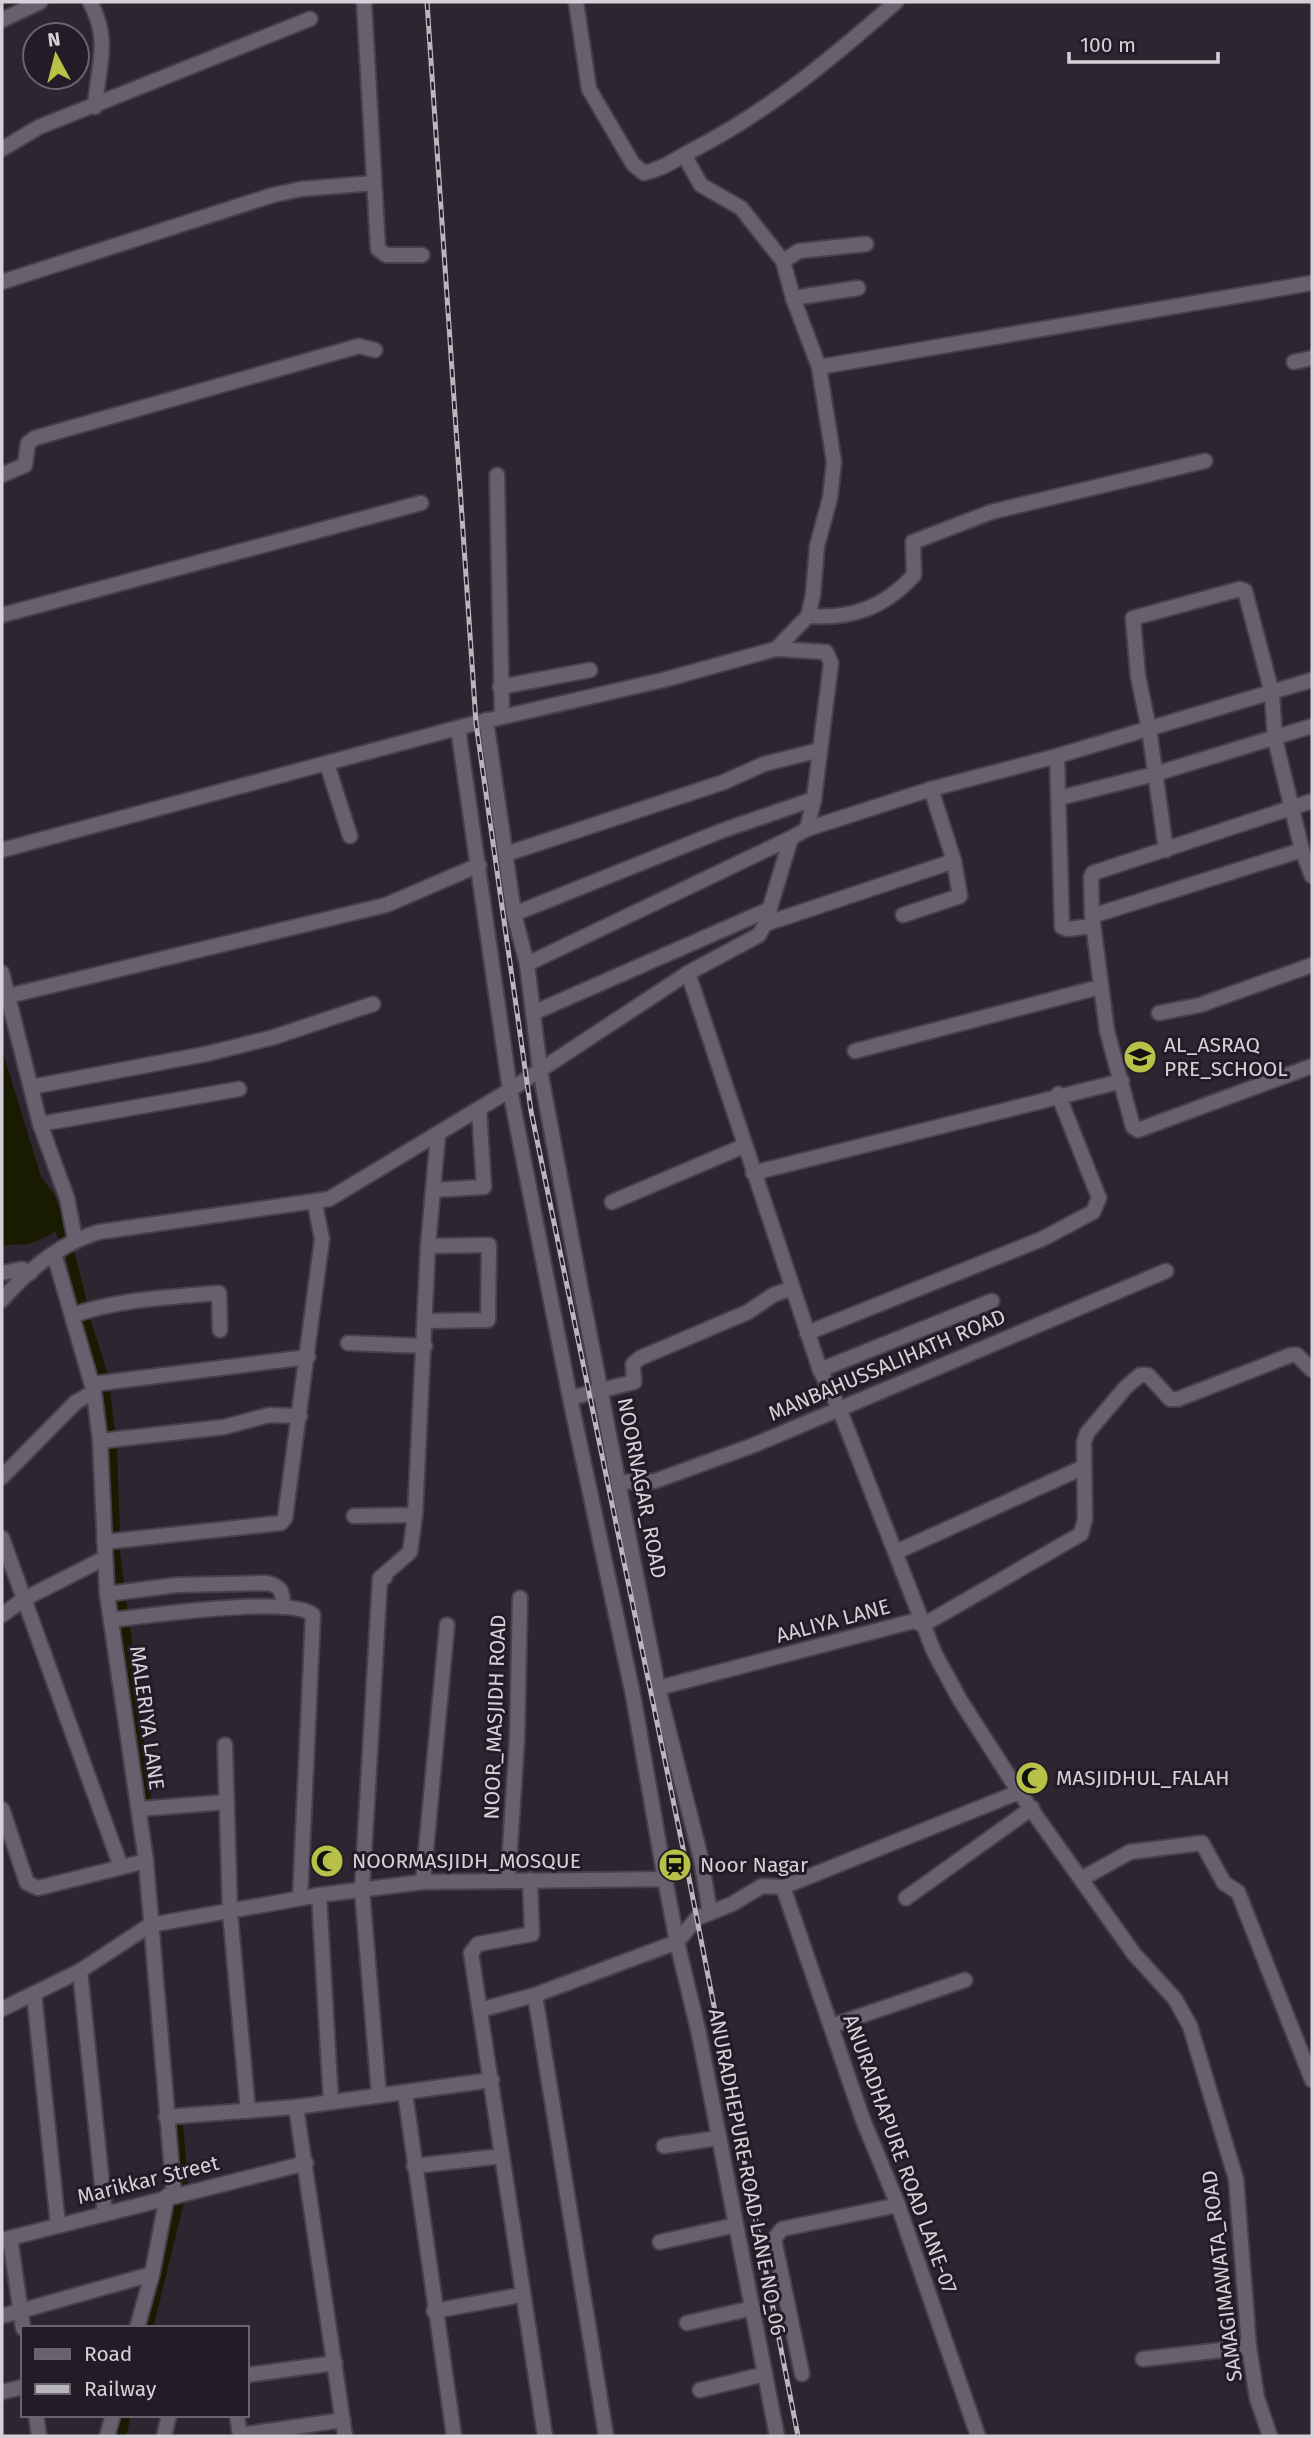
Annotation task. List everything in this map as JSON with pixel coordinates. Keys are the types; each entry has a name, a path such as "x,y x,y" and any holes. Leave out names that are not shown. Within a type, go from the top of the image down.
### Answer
{"street":[{"path":"2,20 40,2"},
{"path":"90,2 104,43 97,72 94,107"},
{"path":"364,2 379,249 386,255 422,255"},
{"path":"575,3 589,89 633,164 644,173 660,170 738,127 779,99 896,2"},
{"path":"2,149 39,127 310,19"},
{"path":"684,155 701,185 741,208 783,261 793,298 819,367 834,462 830,498 817,547 813,595 808,616 776,649"},
{"path":"2,282 273,195 301,189 374,183"},
{"path":"783,261 799,251 866,244"},
{"path":"819,367 1312,284"},
{"path":"793,298 858,288"},
{"path":"2,475 25,465 28,443 35,438 359,346 375,350"},
{"path":"1294,362 1312,358"},
{"path":"808,616 830,617 859,612 895,596 914,575 913,542 991,512 1205,461"},
{"path":"497,475 501,554 502,716"},
{"path":"2,615 421,503"},
{"path":"1167,850 1149,729 1138,676 1133,623 1135,615 1234,589 1245,591 1272,693 1275,739 1302,850 1312,876"},
{"path":"2,850 458,727 776,649 826,652 831,663 814,799 807,829"},
{"path":"500,687 590,670"},
{"path":"551,678 557,704"},
{"path":"527,964 807,829 931,789 1057,756 1312,680"},
{"name":"NOORNAGAR_ROAD","path":"486,720 514,914 527,964 540,1070 658,1688 701,1859 710,1913"},
{"path":"1059,798 1155,774 1312,726"},
{"name":"ANURADHEPURE ROAD LANE NO_06","path":"458,727 510,1090 570,1398 633,1695 677,1942 777,2436"},
{"path":"506,854 724,782 764,764 820,750"},
{"path":"1057,756 1062,926 1067,929 1302,850"},
{"path":"327,764 350,836"},
{"path":"902,915 960,896 954,861 931,789"},
{"path":"514,914 720,831 814,799"},
{"path":"1312,801 1093,873 1091,877 1092,921 1107,1031 1133,1127 1138,1130 1312,1066"},
{"path":"2,1300 30,1273 75,1239 118,1227 315,1204 329,1199 510,1090 688,973 759,935 770,909 791,838"},
{"path":"765,924 954,861"},
{"path":"8,996 386,905 479,865"},
{"path":"533,1013 770,909"},
{"path":"1159,1013 1200,1005 1312,965"},
{"path":"2,973 40,1124 67,1198 75,1239"},
{"name":"SAMAGIMAWATA_ROAD","path":"688,973 820,1370 839,1408 923,1625 960,1700 1019,1792 1134,1954 1175,1999 1190,2026 1236,2179 1249,2347 1257,2398 1270,2436"},
{"path":"855,1051 1100,988"},
{"path":"31,1087 206,1054 274,1037 373,1004"},
{"path":"753,1173 1058,1094 1122,1081"},
{"path":"40,1124 239,1089"},
{"path":"807,1333 1042,1239 1093,1212 1099,1198 1058,1094"},
{"path":"433,1190 484,1187 479,1109"},
{"path":"379,2095 362,1890 382,1578 410,1552 415,1515 428,1246 438,1133"},
{"path":"612,1202 744,1146"},
{"path":"2,1615 105,1550 281,1523 285,1518 322,1239 315,1204"},
{"path":"426,1321 488,1320 489,1245 428,1246"},
{"name":"MALERIYA LANE","path":"54,1254 93,1388 100,1441 107,1594 146,1861 166,2117 171,2195 138,2326"},
{"path":"2,1273 22,1269 30,1273"},
{"name":"MANBAHUSSALIHATH ROAD","path":"620,1482 655,1481 754,1445 1166,1271"},
{"path":"570,1398 634,1382 633,1364 640,1358 748,1312 773,1295 792,1288"},
{"path":"73,1315 98,1306 219,1293 220,1330"},
{"path":"820,1370 992,1301"},
{"path":"348,1343 425,1346"},
{"path":"896,1552 1084,1467 1087,1433 1126,1387 1140,1375 1148,1375 1170,1399 1178,1399 1291,1355 1297,1355 1312,1370"},
{"path":"2,1476 93,1388 308,1357"},
{"path":"100,1441 224,1427 269,1415 300,1416"},
{"name":"AALIYA LANE","path":"658,1688 914,1621 923,1625 1081,1534 1085,1519 1084,1467"},
{"path":"354,1516 415,1515"},
{"path":"2,1538 121,1867"},
{"path":"107,1594 177,1584 267,1583 276,1585 283,1593 283,1607"},
{"name":"NOOR_MASJIDH ROAD","path":"508,1879 520,1598"},
{"path":"111,1620 192,1609 283,1607 308,1610 313,1615 300,1898"},
{"path":"424,1882 447,1625"},
{"path":"225,1745 230,1912 248,2110"},
{"path":"480,2010 535,1995 677,1942 694,1923 710,1913 732,1905 762,1886 783,1887 1019,1792"},
{"path":"139,1809 227,1802"},
{"path":"906,1898 1032,1808"},
{"path":"2,1809 27,1883 38,1888 146,1861"},
{"path":"1080,1878 1130,1852 1202,1843 1224,1882 1238,1892 1312,2080"},
{"path":"2,2009 80,1971 150,1925 319,1895 424,1882 665,1879"},
{"path":"530,1880 532,1934 491,1941 472,1950 545,2436"},
{"name":"ANURADHAPURE ROAD LANE-07","path":"783,1887 863,2120 898,2205 978,2436"},
{"path":"319,1895 331,2102"},
{"path":"80,1971 105,2213"},
{"path":"831,2026 965,1980"},
{"path":"34,1994 58,2225"},
{"path":"535,1995 606,2436"},
{"path":"166,2117 296,2107 492,2080"},
{"path":"405,2093 434,2311 454,2436"},
{"path":"296,2107 345,2436"},
{"path":"664,2146 718,2138"},
{"path":"414,2166 502,2156"},
{"name":"Marikkar Street","path":"6,2239 171,2195 306,2163"},
{"path":"802,2374 774,2239 782,2229 898,2205"},
{"path":"660,2242 736,2225"},
{"path":"6,2239 23,2326"},
{"path":"2,2316 152,2274"},
{"path":"434,2311 522,2295"},
{"path":"687,2323 753,2308"},
{"path":"1143,2358 1249,2347"},
{"path":"248,2375 335,2362"},
{"path":"700,2390 765,2374"},
{"path":"2,2392 21,2387"},
{"path":"36,2417 39,2436"},
{"path":"107,2436 112,2417"},
{"path":"164,2436 169,2417"},
{"path":"237,2417 240,2436 343,2420"}],"shaded area":[{"path":"2,1049 41,1177 54,1194 66,1223 50,1235 29,1244 2,1245"}],"waterway":[{"path":"59,1228 63,1237"},
{"path":"70,1254 82,1303"},
{"path":"85,1319 103,1375"},
{"path":"105,1391 110,1431"},
{"path":"112,1448 115,1533"},
{"path":"115,1550 119,1585"},
{"path":"121,1601 123,1611"},
{"path":"125,1626 146,1795 143,1800"},
{"path":"178,2124 183,2184"},
{"path":"148,2326 179,2202"},
{"path":"121,2436 126,2417"}],"railway":[{"path":"427,2 476,723 531,1111 686,1863 798,2436"}],"place":[{"name":"AL_ASRAQ PRE_SCHOOL","path":"1140,1057"},
{"name":"MASJIDHUL_FALAH","path":"1032,1778"},
{"name":"NOORMASJIDH_MOSQUE","path":"327,1861"},
{"name":"Noor Nagar","path":"675,1865"}]}
